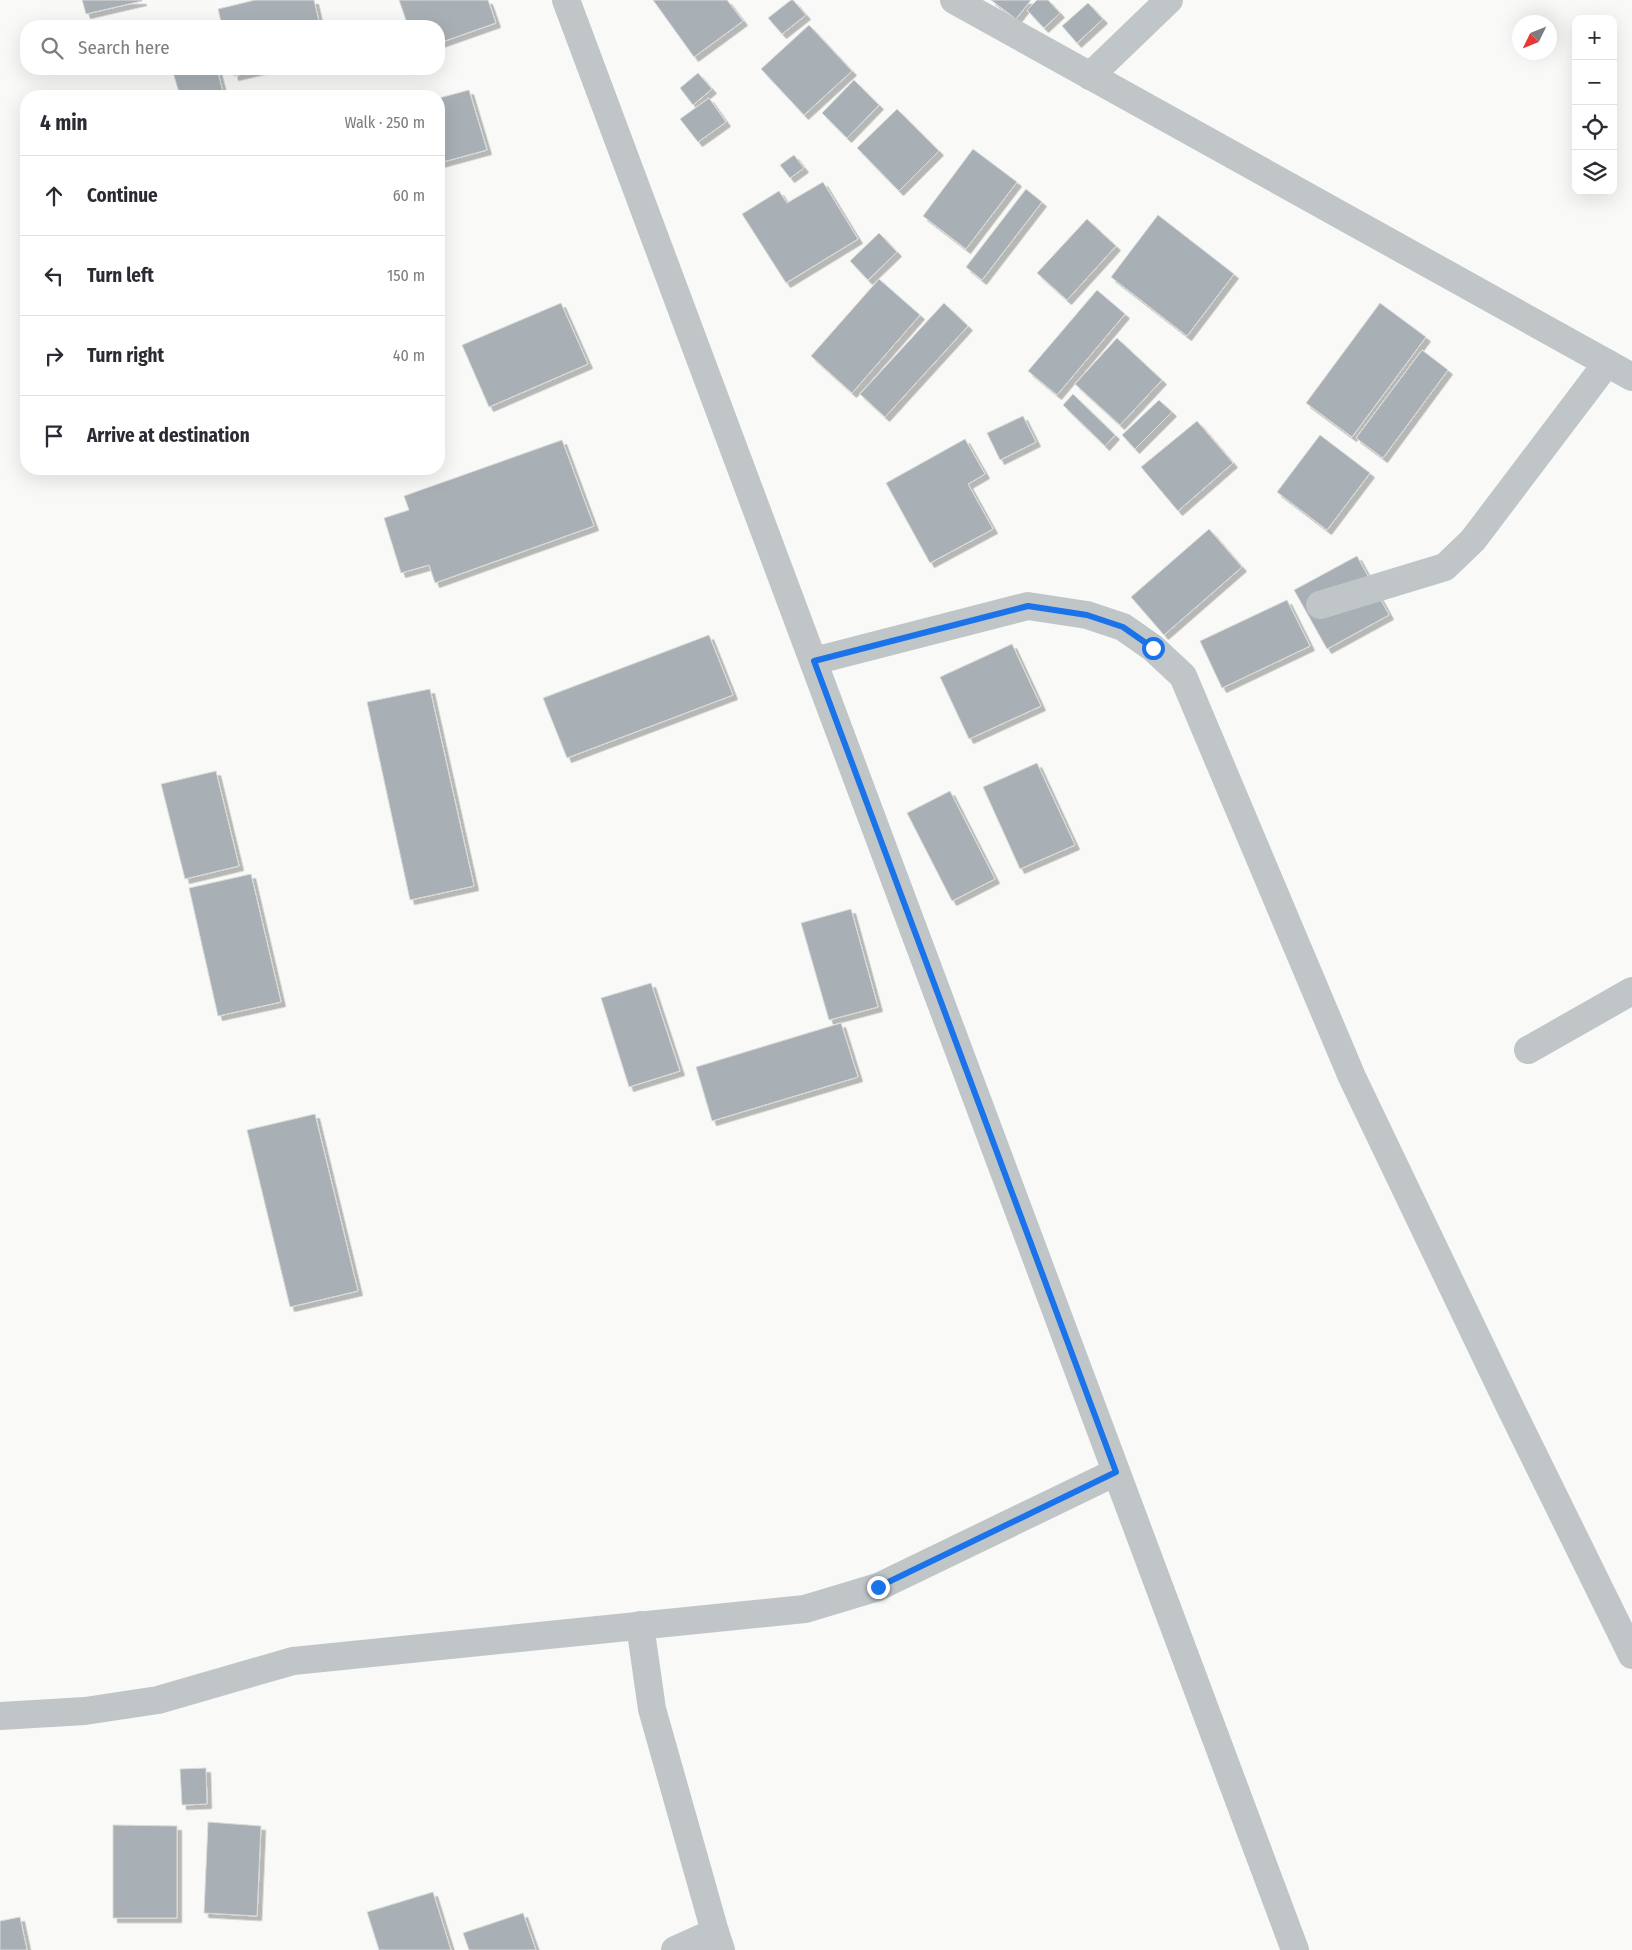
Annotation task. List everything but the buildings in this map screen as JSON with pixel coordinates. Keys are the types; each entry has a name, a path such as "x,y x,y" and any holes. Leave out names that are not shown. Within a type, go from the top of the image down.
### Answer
{"street":[{"path":"566,0 1295,1950"},
{"path":"954,0 1632,377"},
{"path":"1090,76 1163,2"},
{"path":"1320,605 1444,567 1473,540 1607,363"},
{"path":"814,661 1028,606 1087,615 1123,627 1153,648 1183,676 1352,1077 1511,1409 1632,1655"},
{"path":"1528,1050 1632,991"},
{"path":"0,1716 85,1711 158,1700 293,1661 805,1609 878,1587 1116,1472"},
{"path":"640,1625 652,1709 718,1941 676,1950"}],"route":[{"path":"878,1587 1116,1472 814,661 1028,606 1087,615 1123,627 1153,648"}]}
